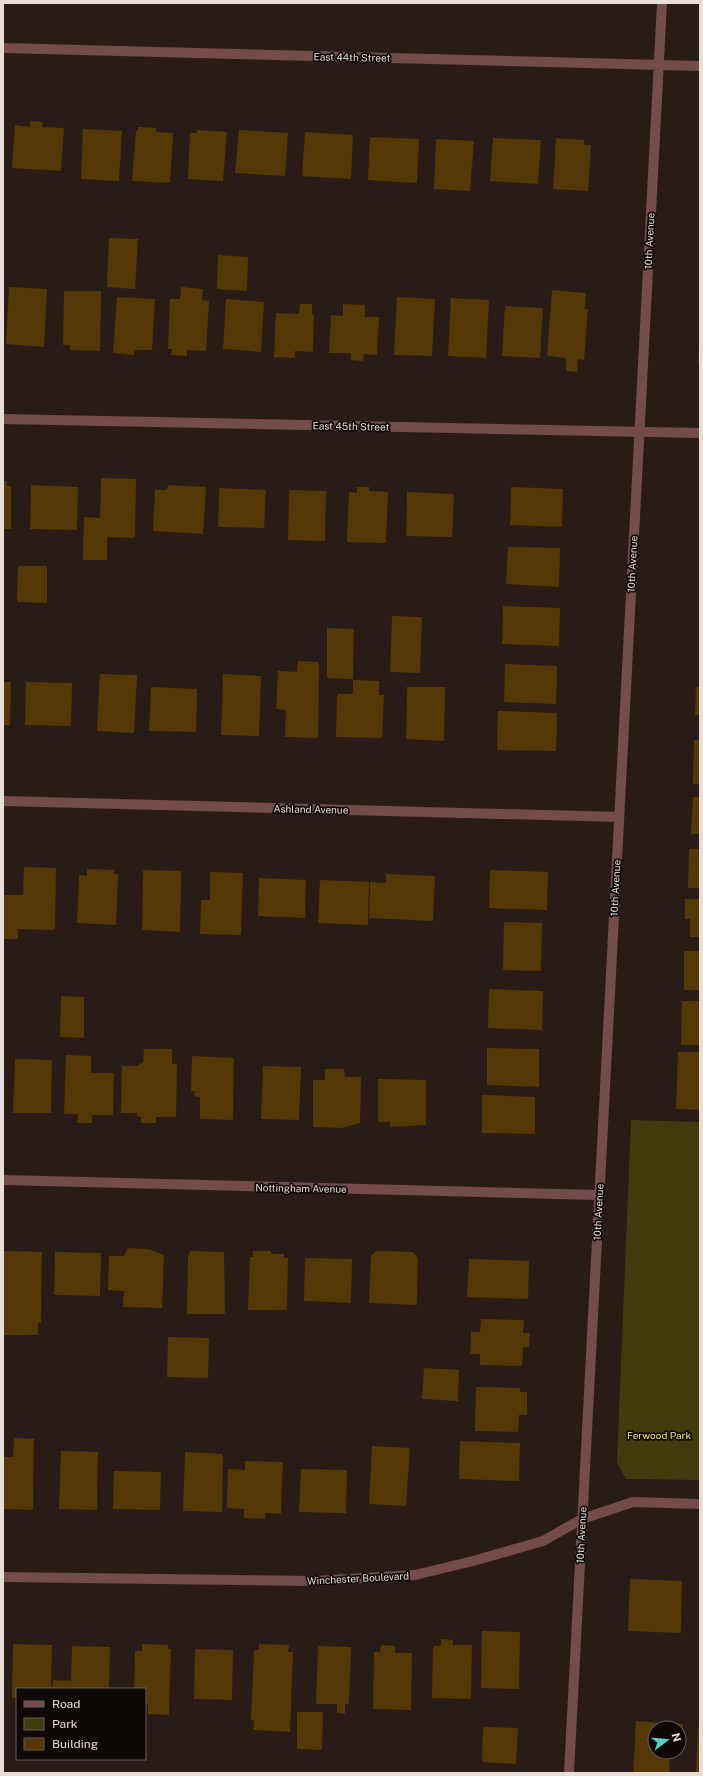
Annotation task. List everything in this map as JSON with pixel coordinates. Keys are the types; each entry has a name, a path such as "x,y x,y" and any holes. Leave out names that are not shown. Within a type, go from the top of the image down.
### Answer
{"street":[{"name":"10th Avenue","path":"569,1773 662,3"},
{"name":"East 44th Street","path":"3,48 700,66"},
{"name":"East 45th Street","path":"3,419 700,433"},
{"name":"Ashland Avenue","path":"3,801 619,817"},
{"name":"Nottingham Avenue","path":"3,1180 599,1195"},
{"name":"Winchester Boulevard","path":"3,1577 312,1581 415,1575 473,1561 543,1541 582,1519 633,1502 700,1504"}],"green space":[{"name":"Ferwood Park","path":"631,1120 700,1122 700,1480 626,1479 617,1463"}],"building":[{"path":"30,121 43,122 42,127 64,128 61,171 12,168 15,125 30,127"},
{"path":"138,127 156,128 156,132 173,133 170,183 132,181 136,131 138,131"},
{"path":"83,129 122,131 119,181 81,179"},
{"path":"197,130 227,132 223,181 188,179 190,133 197,133"},
{"path":"239,130 288,133 285,176 235,173"},
{"path":"305,132 353,135 351,179 302,176"},
{"path":"370,137 419,139 417,183 368,180"},
{"path":"493,138 541,140 538,184 490,181"},
{"path":"556,138 584,140 584,145 591,145 588,191 553,189"},
{"path":"436,139 474,141 470,191 434,189"},
{"path":"109,238 138,239 135,289 107,287"},
{"path":"218,255 248,257 247,291 217,289"},
{"path":"9,287 47,289 44,347 6,344"},
{"path":"181,287 203,289 202,300 209,301 206,351 187,350 187,356 171,355 172,349 168,349 170,299 180,299"},
{"path":"552,290 586,293 585,309 588,309 584,360 578,359 577,372 566,371 566,358 547,356"},
{"path":"64,291 101,291 100,351 70,350 70,345 63,345"},
{"path":"117,297 155,299 152,350 135,350 134,355 113,353"},
{"path":"397,297 435,299 432,356 394,355"},
{"path":"451,298 489,300 486,358 448,356"},
{"path":"226,299 264,302 261,352 223,349"},
{"path":"300,304 312,304 312,315 314,315 313,352 295,351 295,358 274,357 276,313 299,314"},
{"path":"343,304 365,305 365,317 379,317 377,355 364,354 363,361 351,360 351,353 329,353 331,315 343,316"},
{"path":"505,306 543,308 540,358 502,356"},
{"path":"699,347 700,363 698,363"},
{"path":"101,478 136,479 135,538 107,537 107,560 83,560 84,517 100,518"},
{"path":"3,481 7,481 7,486 11,486 11,529 3,529"},
{"path":"31,485 78,487 77,530 30,529"},
{"path":"168,485 206,487 203,534 153,531 155,490 167,490"},
{"path":"357,487 369,487 369,491 388,492 386,543 347,542 349,492 357,493"},
{"path":"511,487 563,489 562,527 510,525"},
{"path":"219,488 266,490 264,528 218,527"},
{"path":"289,490 326,491 325,541 288,540"},
{"path":"407,492 454,494 452,537 406,536"},
{"path":"508,547 560,548 559,587 506,584"},
{"path":"18,566 47,566 47,603 17,602"},
{"path":"503,606 560,608 559,646 502,644"},
{"path":"392,616 422,617 420,673 390,672"},
{"path":"327,628 354,629 353,679 327,678"},
{"path":"298,661 319,662 318,738 285,737 286,710 276,709 278,671 297,672"},
{"path":"505,664 557,666 556,704 504,702"},
{"path":"100,674 137,675 134,733 97,731"},
{"path":"223,674 261,676 259,736 221,735"},
{"path":"353,680 379,681 379,695 384,695 382,738 336,737 337,694 353,694"},
{"path":"3,682 11,682 10,725 3,725"},
{"path":"26,682 72,683 71,726 25,725"},
{"path":"151,687 197,689 196,732 149,731"},
{"path":"407,687 445,687 444,741 406,739"},
{"path":"696,687 700,687 700,715 695,715"},
{"path":"498,711 557,713 556,751 497,750"},
{"path":"694,740 700,740 700,784 693,784"},
{"path":"693,797 700,797 700,834 691,834"},
{"path":"689,849 700,849 700,888 688,888"},
{"path":"24,867 56,868 55,930 18,929 18,939 3,939 3,895 23,895"},
{"path":"87,869 114,870 114,874 118,874 116,925 77,923 79,875 87,876"},
{"path":"143,870 181,871 180,932 142,930"},
{"path":"490,870 548,872 547,910 489,908"},
{"path":"210,872 243,873 241,935 200,934 201,900 210,900"},
{"path":"386,874 435,876 433,921 369,918 370,882 386,883"},
{"path":"259,878 306,880 305,918 258,916"},
{"path":"320,880 369,882 368,925 318,923"},
{"path":"685,899 700,899 700,937 690,937 690,919 685,919"},
{"path":"504,922 542,923 541,971 503,970"},
{"path":"684,951 700,951 700,990 684,990"},
{"path":"489,989 543,991 542,1030 488,1028"},
{"path":"61,996 84,997 84,1038 60,1037"},
{"path":"682,1001 700,1001 700,1045 681,1045"},
{"path":"487,1048 539,1049 539,1087 487,1085"},
{"path":"144,1049 172,1049 172,1064 177,1064 176,1117 156,1117 156,1123 141,1123 141,1117 137,1116 137,1113 121,1113 122,1066 139,1066 139,1064 143,1063"},
{"path":"678,1052 700,1052 700,1110 676,1109"},
{"path":"66,1055 91,1056 91,1073 114,1073 113,1115 92,1115 92,1123 77,1123 78,1114 64,1114"},
{"path":"192,1056 234,1058 233,1120 200,1119 200,1097 194,1096 195,1091 191,1091"},
{"path":"15,1059 52,1060 51,1113 13,1113"},
{"path":"263,1066 301,1067 299,1120 261,1119"},
{"path":"325,1069 344,1069 345,1077 361,1077 360,1123 342,1128 313,1127 313,1080 325,1080"},
{"path":"378,1079 426,1080 426,1125 390,1127 390,1122 378,1122"},
{"path":"482,1095 535,1097 535,1134 482,1133"},
{"path":"128,1248 148,1249 164,1255 162,1308 123,1307 124,1291 108,1290 109,1256 124,1256"},
{"path":"4,1251 42,1252 41,1322 38,1323 38,1335 3,1335"},
{"path":"190,1251 224,1252 225,1314 187,1314 188,1256"},
{"path":"253,1251 271,1251 271,1254 284,1254 284,1258 288,1258 287,1310 248,1310 250,1257 253,1257"},
{"path":"376,1251 413,1252 418,1258 417,1305 369,1303 371,1256"},
{"path":"55,1252 101,1253 100,1296 54,1295"},
{"path":"305,1258 352,1259 351,1303 304,1301"},
{"path":"469,1259 529,1261 528,1299 467,1297"},
{"path":"481,1319 524,1320 523,1333 530,1333 529,1347 523,1347 522,1366 480,1365 480,1354 470,1354 471,1332 480,1332"},
{"path":"168,1337 209,1338 208,1378 167,1377"},
{"path":"424,1368 459,1370 458,1401 422,1399"},
{"path":"476,1387 520,1388 520,1392 527,1392 527,1415 519,1415 518,1432 475,1431"},
{"path":"14,1438 34,1439 33,1510 3,1509 3,1457 13,1457"},
{"path":"460,1441 520,1443 519,1481 459,1479"},
{"path":"372,1446 410,1448 406,1506 369,1504"},
{"path":"61,1451 98,1452 97,1510 59,1509"},
{"path":"185,1452 223,1454 222,1512 183,1511"},
{"path":"245,1461 283,1462 281,1514 265,1513 265,1519 244,1518 244,1509 227,1508 228,1469 245,1470"},
{"path":"301,1469 347,1470 346,1513 299,1512"},
{"path":"114,1471 161,1472 160,1510 113,1509"},
{"path":"630,1579 682,1581 681,1633 628,1631"},
{"path":"482,1631 520,1632 519,1689 481,1688"},
{"path":"441,1639 453,1640 453,1645 472,1645 471,1699 432,1698 433,1646 441,1646"},
{"path":"13,1644 52,1645 51,1688 16,1688 16,1698 12,1698"},
{"path":"142,1644 168,1645 168,1649 171,1649 169,1715 148,1714 148,1704 146,1704 146,1688 134,1688 135,1651 142,1651"},
{"path":"259,1644 289,1645 288,1652 293,1652 290,1732 253,1730 254,1720 251,1720 254,1650 259,1650"},
{"path":"381,1645 395,1646 395,1653 412,1653 411,1710 373,1709 374,1652 380,1652"},
{"path":"72,1646 110,1647 109,1688 52,1688 53,1680 71,1681"},
{"path":"318,1646 351,1647 349,1704 345,1704 345,1714 337,1713 337,1704 316,1704"},
{"path":"195,1649 233,1650 232,1700 194,1699"},
{"path":"297,1712 323,1712 322,1750 297,1749"},
{"path":"636,1721 647,1722 647,1760 670,1760 669,1773 633,1773"},
{"path":"483,1727 518,1728 516,1764 482,1762"},
{"path":"698,1727 700,1727 700,1773 696,1773"}]}
